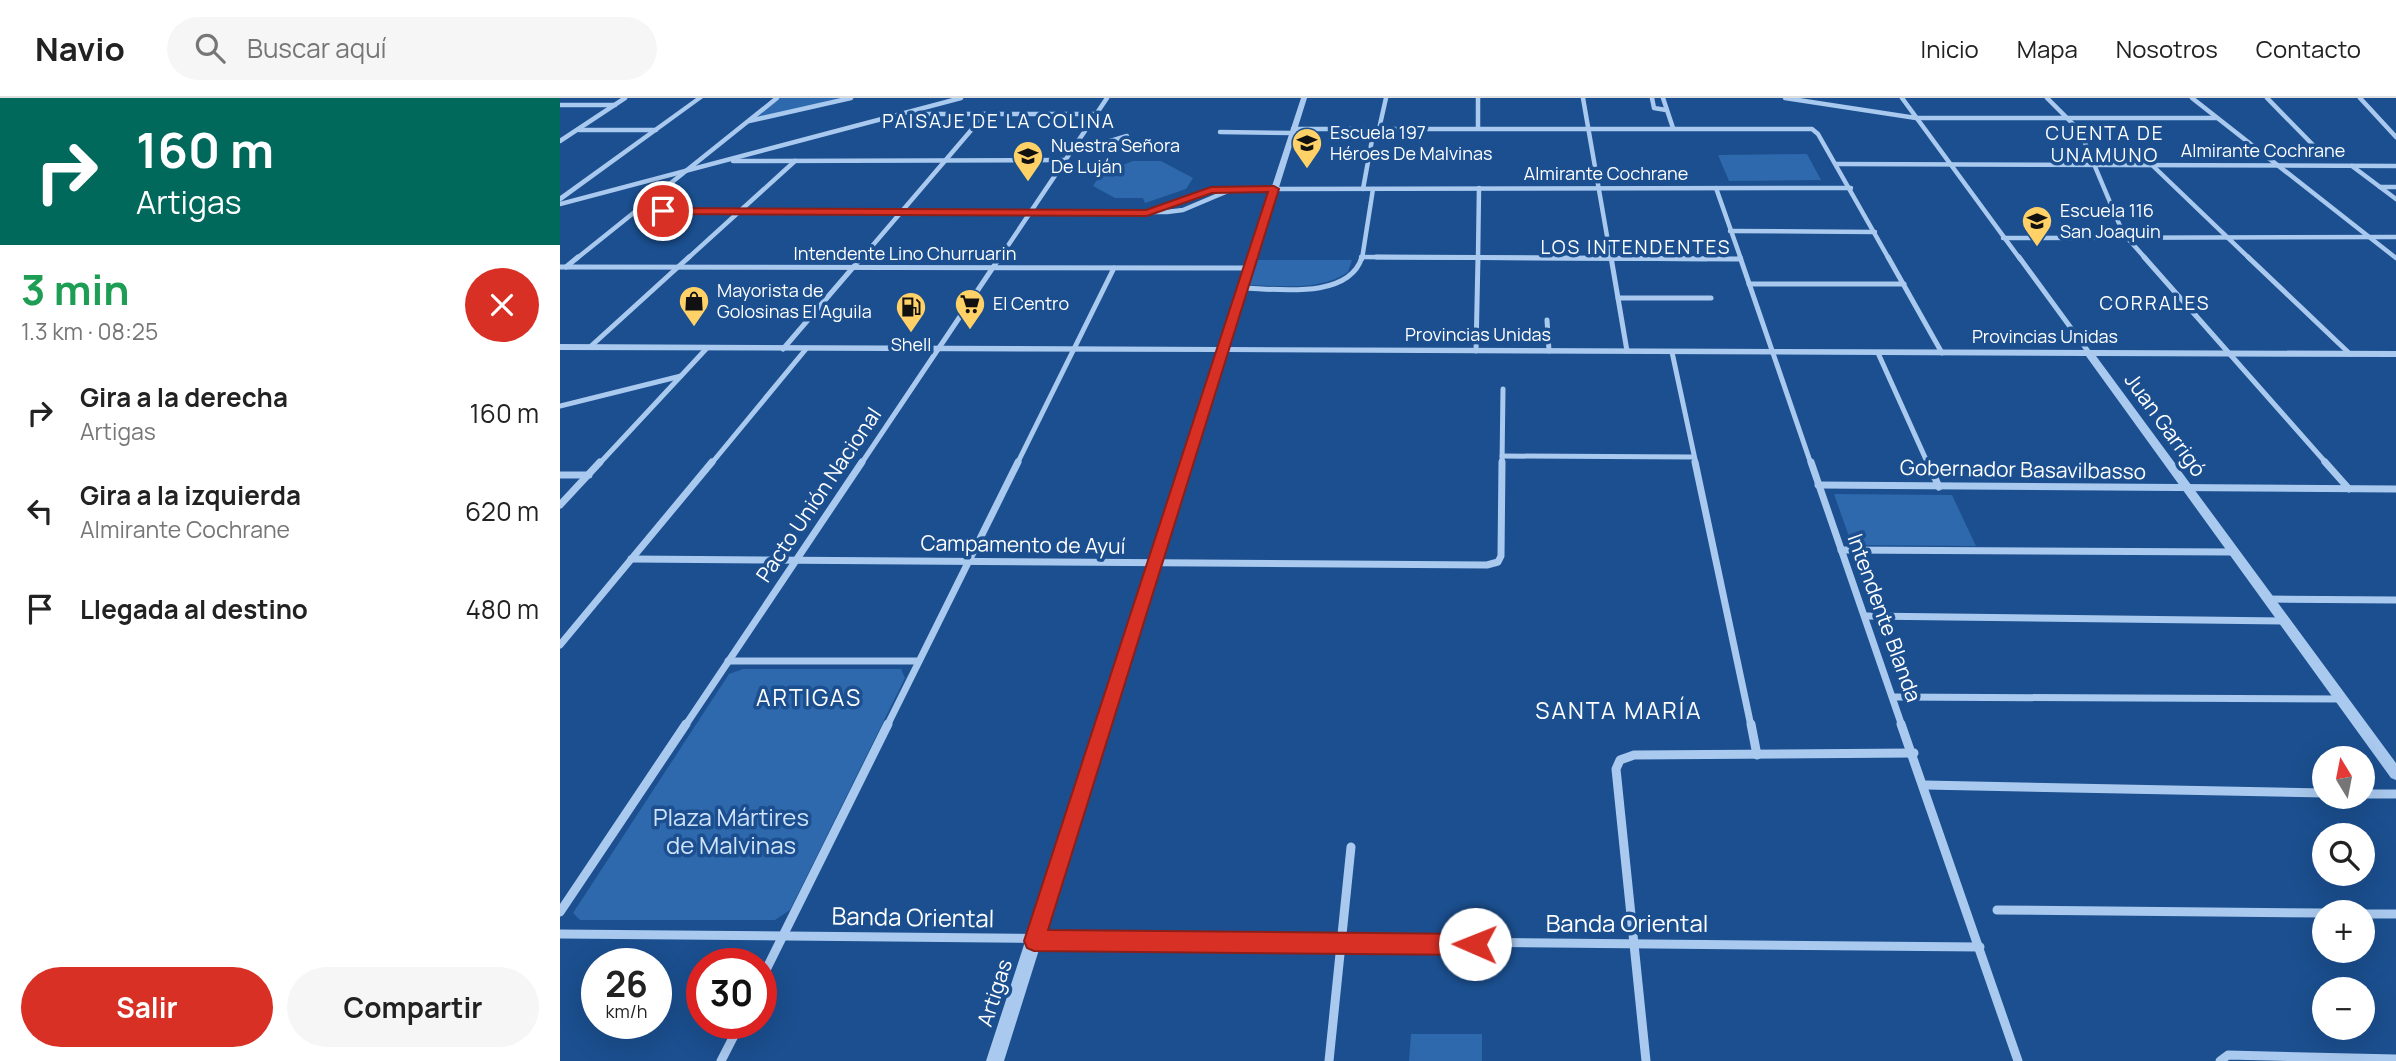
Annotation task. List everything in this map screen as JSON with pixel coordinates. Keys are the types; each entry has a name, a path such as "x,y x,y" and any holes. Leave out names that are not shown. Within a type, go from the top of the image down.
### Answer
{"street":[{"path":"561,141 625,98"},
{"path":"560,202 700,98"},
{"path":"562,269 777,98"},
{"path":"748,121 851,98"},
{"path":"560,202 961,98"},
{"name":"Pacto Unión Nacional","path":"560,912 1107,98"},
{"name":"Artigas","path":"995,1061 1304,98"},
{"path":"1363,189 1386,98"},
{"path":"1478,98 1478,128"},
{"path":"1583,98 1627,351"},
{"path":"1653,98 1654,108 1667,110"},
{"path":"1662,98 1673,128"},
{"path":"1785,98 1916,118 2217,118"},
{"name":"Juan Garrigó","path":"1902,98 2396,774"},
{"path":"2048,98 2080,131 2126,237 2349,488"},
{"path":"2192,98 2396,258"},
{"path":"2267,98 2315,147"},
{"path":"2360,98 2396,138"},
{"path":"560,105 615,105"},
{"path":"903,113 1097,114"},
{"path":"783,349 985,114"},
{"path":"1220,132 1478,128 1806,128 1818,134 1942,353"},
{"path":"578,130 656,130"},
{"path":"1070,153 1128,136"},
{"path":"725,160 1065,160"},
{"path":"590,347 795,161"},
{"name":"Almirante Cochrane","path":"1836,164 2396,166"},
{"path":"2152,165 2350,354"},
{"path":"2352,166 2396,199"},
{"path":"2380,187 2396,187"},
{"path":"1476,351 1479,188"},
{"name":"Intendente Blanda","path":"1716,188 1914,753 2018,1061"},
{"name":"Almirante Cochrane","path":"638,211 1147,213 1182,209 1236,189 1850,188"},
{"path":"1243,288 1307,288 1328,285 1350,276 1359,266 1373,189"},
{"path":"1730,231 1875,232"},
{"path":"2003,238 2396,237"},
{"path":"1361,257 1739,259"},
{"path":"777,950 1114,268"},
{"name":"Intendente Lino Churruarin","path":"562,269 1249,268"},
{"path":"1749,284 1904,284"},
{"path":"1618,298 1711,298"},
{"path":"1547,320 1549,351"},
{"name":"Provincias Unidas","path":"560,347 2396,354"},
{"path":"560,505 708,348"},
{"path":"560,645 806,349"},
{"path":"1672,352 1692,457 1757,755"},
{"path":"1878,353 1939,487"},
{"path":"560,407 681,376"},
{"path":"1503,389 1502,456 1692,457"},
{"name":"Campamento de Ayuí","path":"631,559 1488,565 1498,562 1502,556 1502,456"},
{"path":"560,475 589,475"},
{"name":"Gobernador Basavilbasso","path":"1818,485 2396,489"},
{"path":"1841,550 2233,552"},
{"path":"2267,599 2396,600"},
{"path":"1865,616 2283,621"},
{"path":"728,661 918,661"},
{"path":"1894,697 2341,699"},
{"path":"1646,1061 1616,769 1623,756 1914,753"},
{"path":"1925,785 2312,793"},
{"path":"2375,794 2396,794"},
{"path":"1329,1061 1351,847"},
{"path":"1997,910 2312,914"},
{"path":"2375,914 2396,914"},
{"name":"Banda Oriental","path":"560,934 1034,941 1980,947"},
{"path":"721,1061 732,1039"},
{"path":"2224,1058 2396,1059"}],"green space":[{"path":"780,98 845,98 754,119"},
{"path":"1807,154 1821,180 1729,181 1718,155"},
{"path":"1133,161 1161,161 1193,178 1186,189 1145,203 1143,198 1115,198 1093,186 1101,173"},
{"path":"1258,260 1352,260 1348,272 1314,285 1250,285"},
{"path":"1834,494 1952,495 1976,546 1852,545"},
{"name":"Plaza Mártires de Malvinas","path":"743,669 901,669 905,678 790,910 775,920 580,920 573,913 729,674"},
{"path":"1411,1034 1482,1034 1482,1061 1409,1061"}],"place":[{"name":"Escuela 197 Héroes De Malvinas","path":"1307,170"},
{"name":"Nuestra Señora De Luján","path":"1028,183"},
{"name":"Escuela 116 San Joaquin","path":"2037,248"},
{"name":"Mayorista de Golosinas El Aguila","path":"694,328"},
{"name":"El Centro","path":"970,331"},
{"name":"Shell","path":"911,334"}],"district":[{"name":"PAISAJE DE LA COLINA","path":"999,121"},
{"name":"CUENTA DE UNAMUNO","path":"2105,144"},
{"name":"LOS INTENDENTES","path":"1636,247"},
{"name":"CORRALES","path":"2155,303"},
{"name":"ARTIGAS","path":"809,698"},
{"name":"SANTA MARÍA","path":"1619,711"}],"route":[{"path":"663,211 1147,213 1211,190 1274,189 1034,941 1475,944"}]}
